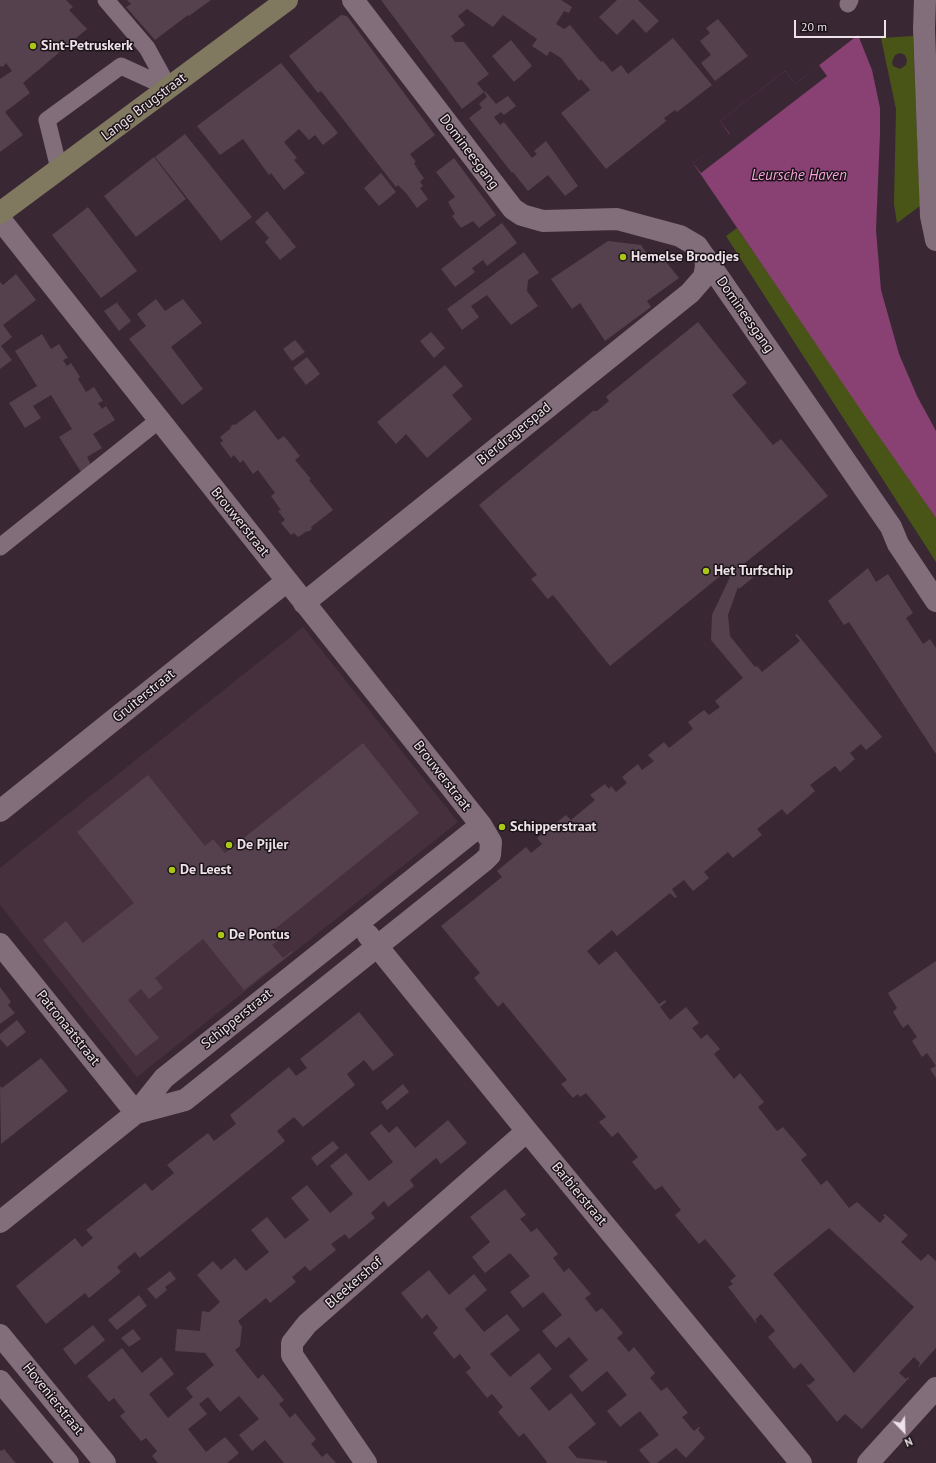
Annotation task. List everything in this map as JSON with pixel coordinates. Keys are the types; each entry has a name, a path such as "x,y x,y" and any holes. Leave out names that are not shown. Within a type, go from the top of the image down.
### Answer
{"street":[{"name":"Lange Brugstraat","path":"0,213 287,0"},
{"name":"Domineesgang","path":"353,0 513,209 522,215 543,221 617,219 680,236 697,246 891,527 898,544 936,602"},
{"path":"925,0 924,29 931,216 936,240"},
{"name":"Brouwerstraat","path":"0,219 481,825"},
{"name":"Bierdragerspad","path":"304,602 694,289 704,277 706,266 704,257"},
{"name":"Gruiterstraat","path":"0,811 287,580"},
{"name":"Schipperstraat","path":"0,1222 136,1113 164,1078 481,825 491,842 490,855 185,1100 136,1113"},
{"name":"Barbierstraat","path":"358,923 527,1131 801,1463"},
{"name":"Patronaatstraat","path":"0,944 136,1113"},
{"name":"Bleekershof","path":"366,1463 292,1355 292,1343 307,1324 527,1131"},
{"name":"Hovenierstraat","path":"0,1335 105,1463"},
{"name":"Hovenierstraat","path":"0,1381 68,1463"},
{"path":"868,1463 936,1388"}],"lane":[{"path":"106,0 146,48 168,88"},
{"path":"59,169 47,120 121,66 168,88"},
{"path":"0,547 159,420"}],"shaded area":[{"name":"De Pijler","path":"303,627 458,822 137,1077 0,905 0,868"}],"green space":[{"path":"913,36 920,206 897,223 894,204 896,109 881,38","holes":["900,53 905,55 907,60 906,65 900,69 893,66 892,62 895,55"]},
{"path":"737,228 936,518 936,562 726,236"}],"water":[{"name":"Leursche Haven","path":"858,35 872,70 880,108 876,230 881,290 899,354 917,396 936,431 936,518 693,163 730,135 720,121 785,71 795,84"}],"pier":[{"path":"819,65 827,76 701,173 693,163 730,134 720,121 785,71 795,84"}],"building":[{"name":"Sint-Petruskerk","path":"0,0 66,0 73,7 69,10 87,29 23,83 30,93 5,112 23,135 0,152 0,79 12,71 6,63 3,67 0,66"},
{"path":"127,0 211,0 155,40 126,7 131,4"},
{"path":"381,0 561,0 572,7 569,13 564,11 556,24 564,29 570,25 601,62 603,61 612,72 621,65 628,74 673,38 712,85 677,112 675,110 664,118 666,121 665,122 606,169 561,113 590,90 581,79 579,81 561,58 550,51 547,56 532,46 537,39 503,15 493,27 467,9 458,16 465,25 451,36 455,42 464,42 489,74 477,83 484,92 462,109"},
{"path":"617,0 638,0 659,21 646,33 633,19 617,35 599,17"},
{"path":"341,15 347,16 435,135 410,154 424,178 420,182 423,186 420,188 428,199 417,208 398,185 396,187 321,91 318,93 289,56"},
{"path":"718,19 748,56 715,81 701,63 711,55 700,41 710,33 706,28"},
{"path":"511,40 532,66 514,82 492,56"},
{"path":"281,63 338,133 323,145 315,135 309,140 299,129 284,142 297,158 294,160 305,173 284,190 271,173 269,175 243,139 220,155 197,126"},
{"path":"485,91 496,104 508,96 516,106 504,115 501,112 494,117 500,125 504,122 532,158 537,154 534,151 546,141 578,186 565,196 548,175 528,191 469,118 482,108 479,104 487,97 484,92"},
{"path":"185,134 252,217 221,241 155,157"},
{"path":"154,157 186,199 136,237 104,196"},
{"path":"454,158 496,215 479,228 473,221 461,228 452,216 455,214 448,202 455,197 436,172"},
{"path":"381,173 396,192 379,206 364,188"},
{"path":"88,207 137,271 101,298 52,235"},
{"path":"267,211 296,247 280,260 265,242 269,238 255,222"},
{"path":"502,223 517,243 487,266 483,260 472,268 475,272 455,287 441,269"},
{"path":"608,241 641,245 654,264 663,258 679,278 647,301 651,307 605,341 580,303 572,309 551,279"},
{"path":"524,252 539,273 528,280 527,291 538,306 511,325 487,295 471,306 479,317 462,330 447,309"},
{"path":"16,274 36,300 3,325 12,337 1,346 12,360 0,369 0,282 3,285"},
{"path":"156,299 165,311 183,299 202,323 171,347 203,389 182,405 129,339 146,326 137,314"},
{"path":"119,301 117,303 131,321 119,331 104,311"},
{"path":"698,322 747,383 732,395 773,445 781,439 828,496 745,563 755,576 739,589 738,587 728,615 730,636 755,667 757,666 762,672 800,641 795,635 797,634 882,737 866,750 861,744 850,753 855,759 840,772 835,766 810,785 815,791 787,815 782,809 757,829 762,835 733,858 728,852 704,872 709,878 693,891 684,880 672,889 677,897 675,898 670,893 617,936 612,930 587,951 599,965 616,951 659,1004 665,1000 666,1002 660,1007 670,1020 686,1007 699,1023 692,1028 701,1039 707,1034 720,1049 714,1054 734,1079 740,1073 764,1102 758,1107 777,1131 783,1127 807,1155 801,1160 821,1185 827,1180 849,1208 857,1202 880,1223 885,1217 883,1215 885,1214 908,1235 901,1242 921,1261 928,1254 936,1261 936,1348 918,1368 920,1363 914,1357 899,1373 906,1379 908,1377 909,1378 862,1429 845,1414 837,1422 806,1384 809,1385 815,1380 801,1363 794,1369 768,1337 775,1331 761,1314 755,1320 757,1322 756,1323 728,1287 733,1284 730,1281 736,1276 705,1239 699,1244 675,1215 681,1210 662,1186 655,1190 632,1162 638,1157 618,1132 612,1137 599,1122 606,1117 586,1093 580,1097 578,1094 573,1098 561,1084 567,1080 503,1002 498,1007 474,978 480,973 441,926 502,877 497,871 526,847 531,853 542,844 537,838 566,815 571,820 595,800 590,795 605,784 609,789 611,786 616,792 627,783 622,777 638,764 642,770 654,761 648,755 664,742 669,748 693,729 688,722 704,710 709,715 720,707 715,701 743,678 711,640 712,615 730,577 725,572 610,666 553,595 548,599 531,579 537,575 479,505 593,411 597,411 609,401 606,397","holes":["829,1228 914,1307 854,1373 773,1274"]},
{"path":"431,332 445,348 434,358 420,341"},
{"path":"42,334 51,349 59,344 68,358 63,360 67,366 71,363 80,377 78,379 86,392 94,387 103,401 98,403 102,409 106,406 115,420 93,434 102,448 87,457 91,465 81,472 59,437 72,429 51,395 33,406 41,418 25,428 9,403 37,386 15,351"},
{"path":"295,340 305,352 292,361 283,349"},
{"path":"307,357 320,374 306,385 293,368"},
{"path":"445,365 463,386 452,395 472,419 427,458 406,434 396,444 377,422"},
{"path":"255,410 278,440 284,436 300,456 295,460 311,479 309,480 333,510 311,527 312,529 298,537 294,533 291,535 281,523 285,520 278,511 281,510 271,496 275,493 258,470 253,474 243,460 240,463 234,455 231,458 220,443 223,441 220,437 231,428 230,427"},
{"path":"868,568 876,582 888,574 913,613 906,618 923,644 930,639 936,648 936,754 849,622 844,625 828,601"},
{"path":"363,743 419,813 275,929 282,938 272,945 283,958 292,951 293,952 244,990 203,939 155,978 163,988 149,999 141,989 128,1000 159,1038 136,1056 43,940 66,921 83,943 134,903 77,832 148,775 205,846 213,839 225,853"},
{"path":"936,961 936,1066 927,1053 922,1057 912,1041 917,1037 908,1024 903,1028 893,1012 897,1008 888,993"},
{"path":"0,987 11,1002 8,1005 15,1013 0,1024"},
{"path":"359,1012 394,1055 373,1071 364,1060 347,1074 355,1085 303,1127 294,1117 277,1131 285,1141 140,1258 135,1252 117,1267 121,1272 89,1298 85,1293 46,1324 16,1286 75,1238 82,1247 93,1238 86,1230 145,1183 152,1191 174,1173 167,1165 208,1133 214,1141 236,1124 230,1115 289,1067 296,1076 307,1068 300,1059"},
{"path":"17,1020 26,1032 7,1047 0,1039 0,1034"},
{"path":"41,1058 68,1091 1,1144 0,1086 2,1088"},
{"path":"936,1066 936,1078 930,1069"},
{"path":"403,1084 409,1092 387,1110 381,1102"},
{"path":"448,1120 467,1143 441,1164 436,1158 410,1180 414,1186 388,1207 384,1201 371,1213 375,1218 349,1239 345,1234 331,1244 336,1250 310,1271 305,1266 292,1277 296,1282 270,1303 266,1298 238,1321 242,1327 240,1346 235,1350 258,1379 263,1374 284,1400 279,1404 290,1418 295,1413 316,1439 311,1444 322,1457 327,1453 336,1463 284,1463 265,1440 252,1451 239,1435 259,1419 239,1396 220,1412 208,1397 199,1404 207,1414 188,1429 206,1452 225,1437 239,1453 227,1463 158,1463 152,1456 157,1451 146,1438 141,1441 120,1416 125,1412 114,1398 109,1402 87,1376 122,1348 142,1373 161,1357 174,1374 149,1394 168,1418 193,1397 186,1388 214,1365 205,1353 175,1351 177,1329 200,1331 202,1311 209,1312 220,1302 197,1275 213,1261 221,1270 235,1258 246,1271 269,1252 251,1230 267,1217 285,1239 309,1220 291,1198 307,1185 330,1213 353,1194 330,1166 346,1153 369,1181 393,1162 370,1133 381,1124 389,1133 397,1126 415,1148"},
{"path":"333,1141 339,1148 317,1166 311,1158"},
{"path":"505,1189 526,1215 520,1219 531,1232 537,1228 558,1254 553,1258 564,1272 569,1268 591,1294 585,1298 596,1312 602,1308 623,1333 617,1338 629,1352 634,1347 655,1373 650,1378 661,1391 667,1387 688,1413 682,1417 694,1431 699,1427 700,1428 698,1430 705,1438 686,1458 676,1448 657,1463 650,1463 639,1450 659,1435 640,1411 620,1427 607,1411 627,1395 607,1371 582,1392 569,1376 588,1360 569,1337 556,1348 542,1331 562,1315 543,1292 523,1308 510,1292 530,1276 510,1253 485,1273 472,1257 490,1242 470,1217"},
{"path":"429,1270 449,1295 474,1274 487,1290 465,1309 484,1332 507,1314 520,1330 490,1354 510,1377 539,1353 552,1369 530,1388 549,1411 571,1393 596,1424 568,1447 577,1458 607,1461 607,1463 546,1463 547,1462 524,1433 519,1437 498,1412 503,1407 492,1394 487,1398 466,1372 471,1368 460,1354 454,1359 433,1333 438,1328 427,1314 422,1319 401,1293"},
{"path":"170,1271 176,1279 165,1287 167,1290 156,1299 147,1289"},
{"path":"139,1295 147,1306 117,1330 108,1320"},
{"path":"93,1325 105,1340 75,1365 63,1349"},
{"path":"133,1329 141,1339 129,1347 121,1338"},
{"path":"4,1449 16,1463 0,1463 0,1450 1,1451"}],"place":[{"name":"Sint-Petruskerk","path":"33,46"},
{"name":"Hemelse Broodjes","path":"623,257"},
{"name":"Het Turfschip","path":"706,571"},
{"name":"Schipperstraat","path":"502,827"},
{"name":"De Pijler","path":"229,845"},
{"name":"De Leest","path":"172,870"},
{"name":"De Pontus","path":"221,935"}]}
